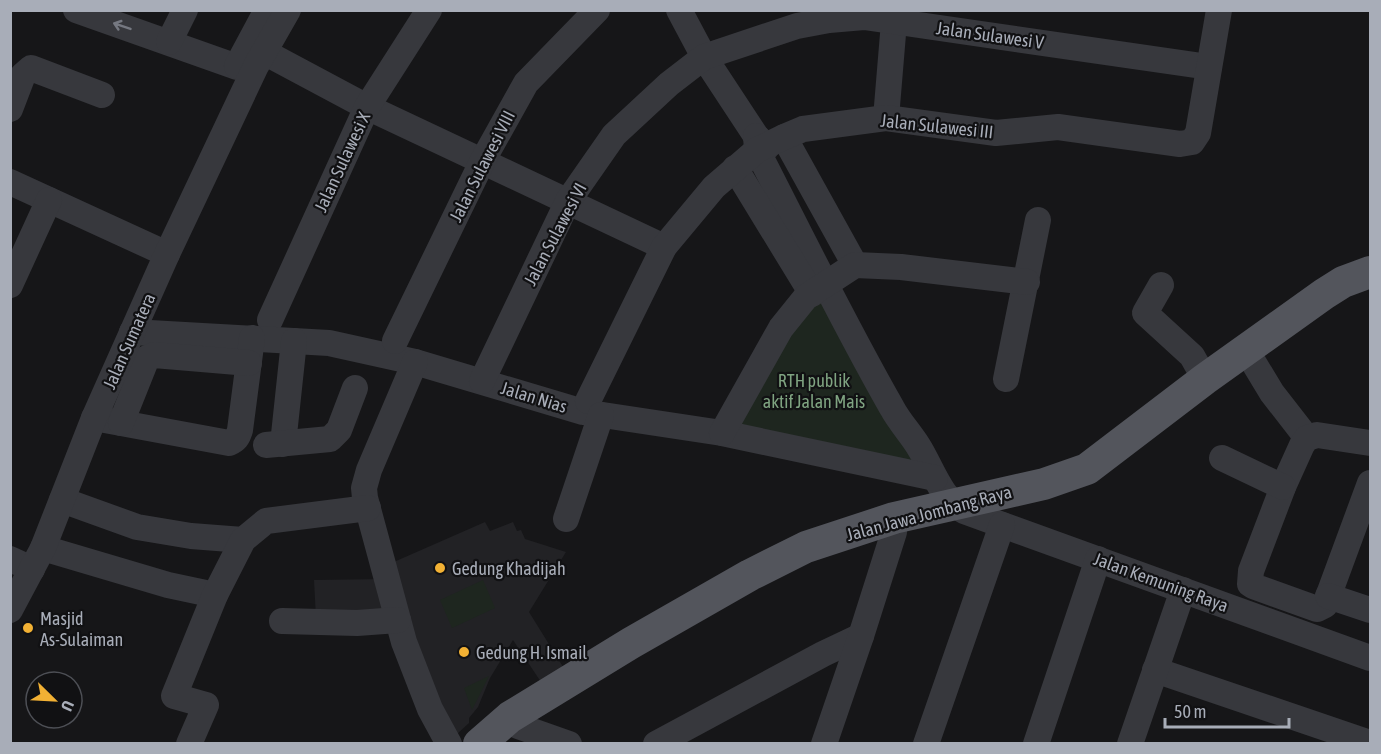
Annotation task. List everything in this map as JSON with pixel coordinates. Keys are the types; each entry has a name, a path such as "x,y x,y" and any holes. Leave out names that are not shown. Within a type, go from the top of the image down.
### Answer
{"main road":[{"name":"Jalan Jawa Jombang Raya","path":"479,744 510,717 631,643 750,574 806,547 894,518 1044,484 1087,469 1205,379 1324,294 1343,282 1371,272"}],"street":[{"path":"76,10 169,42 251,64 367,107 664,247"},
{"path":"169,42 185,10"},
{"name":"Jalan Sumatera","path":"10,610 29,559 62,501 94,418 251,64 267,10"},
{"name":"Jalan Sumatera","path":"251,64 288,10"},
{"name":"Jalan Sulawesi X","path":"270,320 367,107 429,10"},
{"name":"Jalan Sulawesi VIII","path":"395,341 483,160 526,83 597,10"},
{"path":"679,10 704,57 766,142 833,280 892,410 920,448 935,478 953,505"},
{"path":"1209,66 1219,10"},
{"path":"886,118 895,16"},
{"name":"Jalan Sulawesi V","path":"704,57 764,36 808,24 864,17 895,16 1209,66"},
{"name":"Jalan Sulawesi VI","path":"482,381 568,201 614,135 669,84 704,57"},
{"name":"Jalan Sulawesi III","path":"766,142 804,129 886,118 996,133 1058,127 1180,144 1192,142 1198,133 1209,66"},
{"path":"10,109 23,75 31,68 102,95"},
{"path":"566,519 595,408 664,247 714,186 766,142"},
{"path":"766,142 833,280"},
{"path":"735,168 833,280"},
{"path":"10,182 167,254"},
{"path":"10,285 49,200"},
{"path":"1006,379 1038,220"},
{"path":"722,433 781,328 806,297 833,280 901,267 1027,282"},
{"path":"1161,285 1145,313 1192,356 1205,379"},
{"name":"Jalan Nias","path":"132,332 250,350 294,341 328,343 416,362 583,412 595,408 935,478"},
{"path":"294,341 274,444 330,439 339,430 355,388"},
{"path":"94,418 121,423 229,443 237,438 240,430 250,350 154,355 147,358 121,423"},
{"path":"1246,350 1272,393 1308,438"},
{"path":"416,362 369,470 364,488 404,642 423,692 449,744"},
{"path":"1371,443 1317,435 1308,438 1302,445 1283,487 1251,571 1250,584 1317,609 1325,605 1363,523 1371,483"},
{"path":"1222,458 1283,487"},
{"path":"62,501 137,527 191,536 243,540"},
{"name":"Jalan Kemuning Raya","path":"953,505 1002,525 1371,658"},
{"path":"189,744 206,705 174,696 215,595 243,540 266,521 368,508"},
{"path":"824,744 894,532 894,518"},
{"path":"926,744 1002,525"},
{"path":"29,559 215,595"},
{"path":"1036,744 1098,560"},
{"path":"1130,744 1183,590"},
{"path":"1328,596 1371,610"},
{"path":"282,621 349,623 398,620"},
{"path":"656,744 822,654 861,636"},
{"path":"1155,670 1371,744"},
{"path":"510,717 518,726 569,744"}],"shaded area":[{"path":"485,522 490,531 513,522 517,531 521,530 525,539 566,552 529,612 565,670 543,685 513,640 490,678 478,707 469,718 469,723 457,734 461,739 457,743 402,617 316,618 314,580 390,579 387,565"}],"green space":[{"name":"RTH publik aktif Jalan Mais","path":"826,285 935,478 722,433"},
{"path":"483,580 495,608 452,628 440,600"},
{"path":"489,676 472,710 464,688"}],"place":[{"name":"Gedung Khadijah","path":"440,568"},
{"name":"Masjid As-Sulaiman","path":"28,628"},
{"name":"Gedung H. Ismail","path":"464,652"}]}
